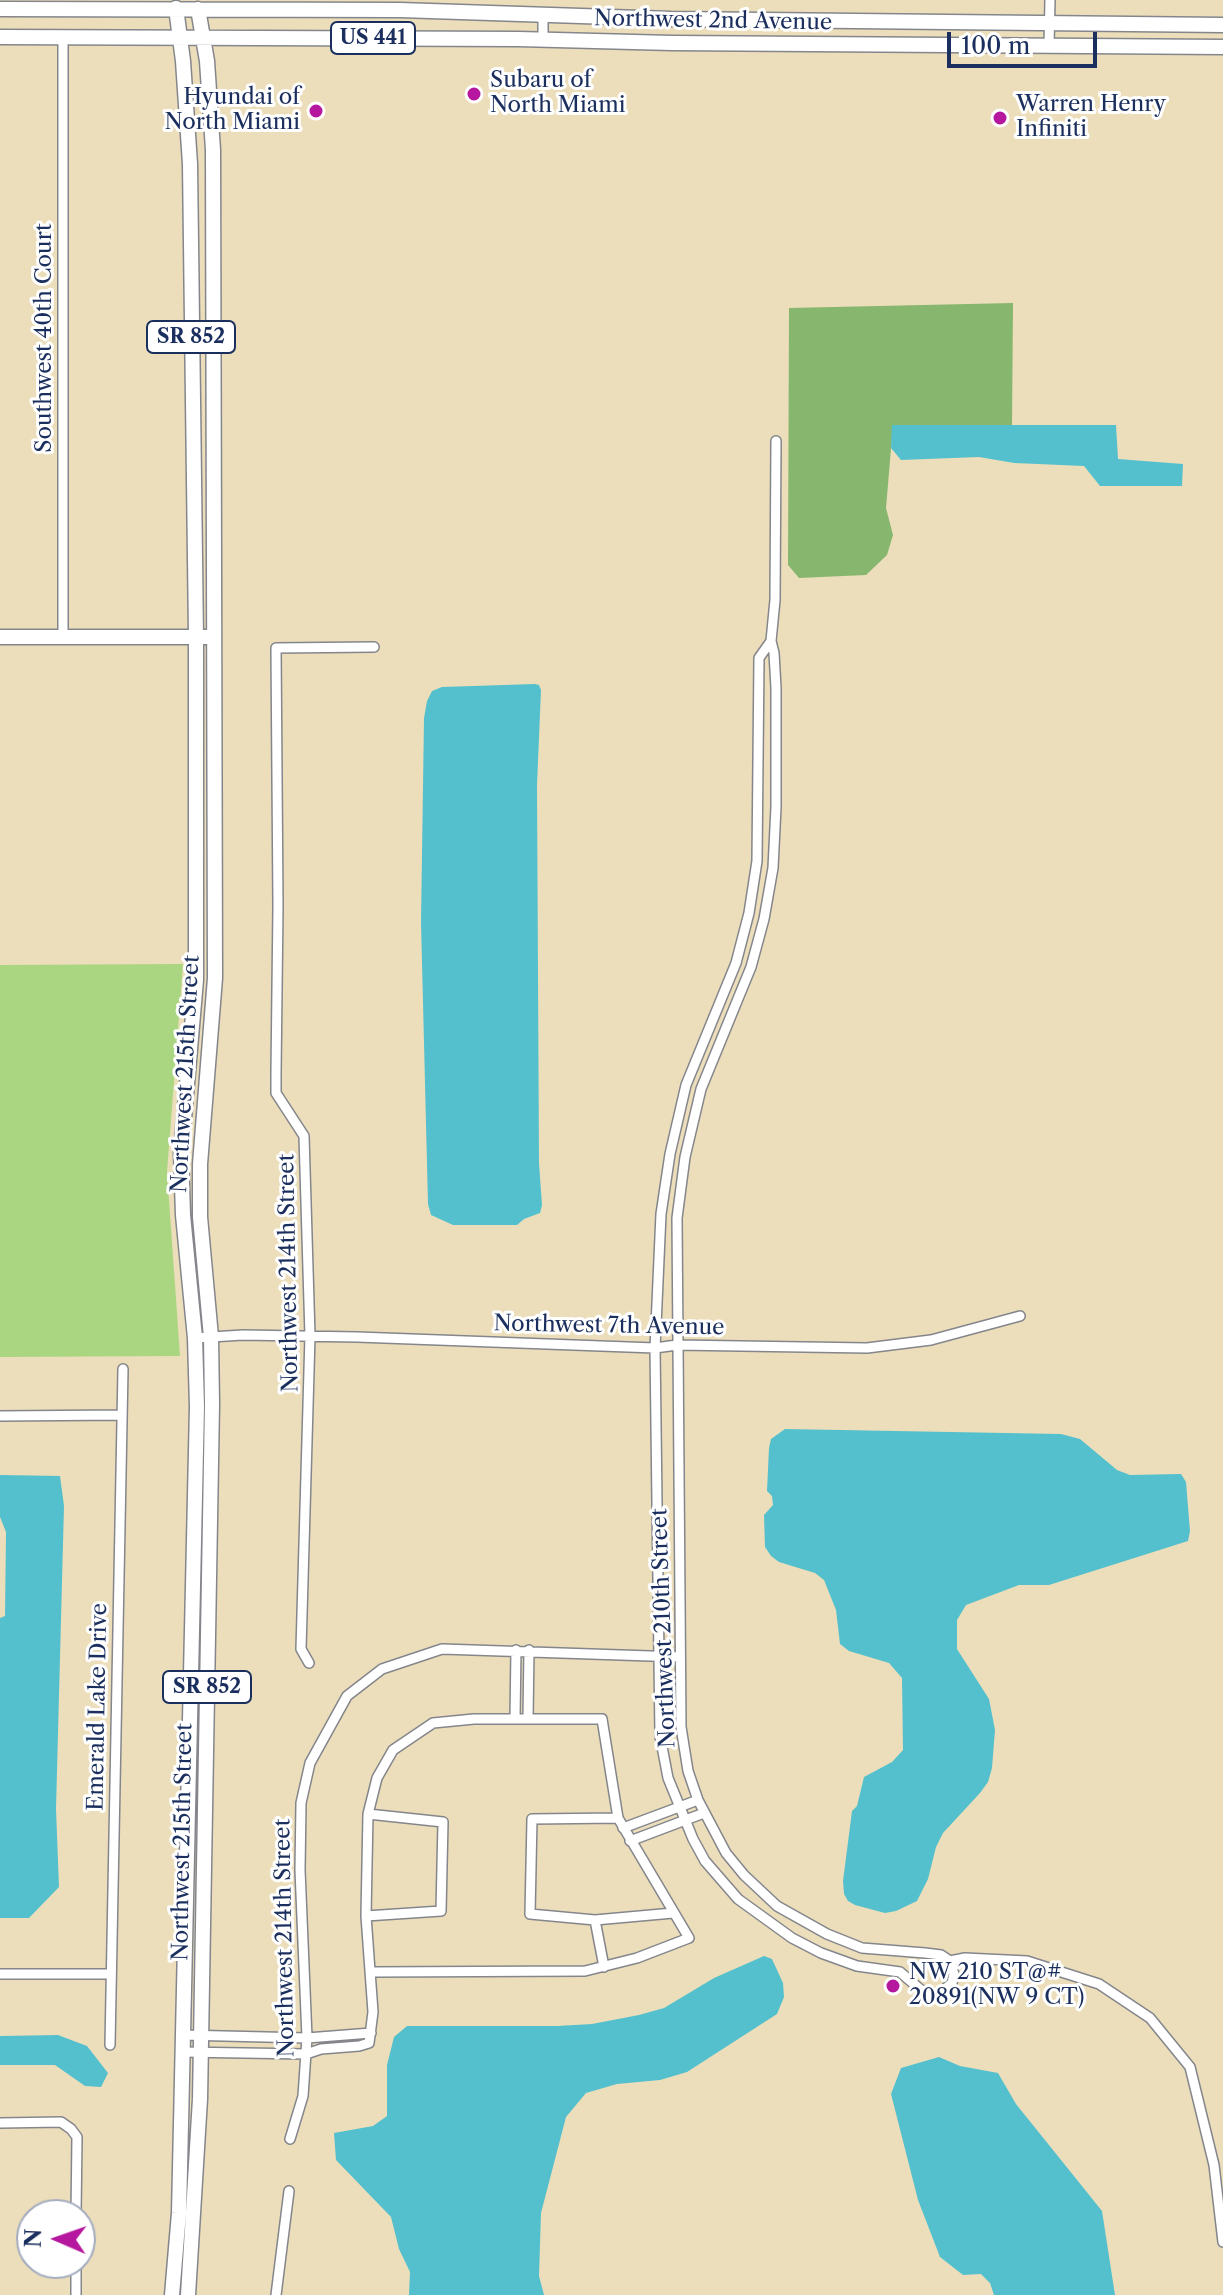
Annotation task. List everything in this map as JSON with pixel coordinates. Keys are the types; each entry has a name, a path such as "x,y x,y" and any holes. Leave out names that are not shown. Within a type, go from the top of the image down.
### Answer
{"main road":[{"name":"Northwest 215th Street","path":"172,2295 179,2213 197,1421 195,1338 183,1215 181,1153 196,980 196,637 190,164 175,4"},
{"name":"Northwest 2nd Avenue","path":"197,4 543,16 1223,25"},
{"name":"US 441","path":"0,9 197,4"},
{"name":"Northwest 215th Street","path":"188,2295 201,2053 211,1337 200,1217 200,1164 215,978 212,130 197,4"},
{"name":"US 441","path":"0,37 203,37"},
{"name":"Northwest 2nd Avenue","path":"203,37 1223,47"},
{"path":"191,289 214,289"},
{"path":"0,637 213,637"}],"street":[{"path":"1049,46 1050,0"},
{"path":"543,16 543,41"},
{"name":"Southwest 40th Court","path":"63,37 63,638"},
{"name":"Northwest 210th Street","path":"771,641 759,658 757,861 749,913 736,963 686,1085 670,1154 661,1214 655,1348 660,1736 668,1778 678,1808 705,1861 753,1912 821,1953 857,1966 900,1972 921,1990 939,1994 952,1983 954,1974 950,1961 941,1955 862,1948 777,1906 744,1875 726,1853 698,1800 688,1771 681,1727 677,1218 685,1157 701,1089 751,967 773,868 776,688 771,641 775,600 776,441"},
{"name":"Northwest 214th Street","path":"309,1663 301,1649 310,1336 304,1136 276,1093 276,648 374,647"},
{"name":"Northwest 7th Avenue","path":"195,1338 310,1336 655,1348 677,1345 867,1348 931,1340 1020,1316"},
{"name":"Emerald Lake Drive","path":"110,2045 123,1369"},
{"path":"0,1416 122,1415"},
{"name":"Northwest 214th Street","path":"290,2139 303,2096 307,2038 300,1870 301,1803 310,1763 347,1696 382,1669 442,1649 516,1650"},
{"path":"515,1718 516,1650 680,1657"},
{"path":"528,1718 529,1650"},
{"path":"182,2052 306,2054 369,2043 373,2012 366,1916 368,1814 377,1778 393,1750 433,1723 515,1718 602,1719 621,1823 689,1938 637,1958 585,1971 372,1972"},
{"path":"673,1913 595,1920 530,1914 532,1819 621,1823 698,1800"},
{"path":"630,1841 704,1813"},
{"path":"366,1916 441,1911 443,1822 368,1814"},
{"path":"595,1920 604,1967"},
{"path":"950,1961 965,1958 1027,1961 1099,1984 1150,2018 1190,2067 1214,2165 1223,2242"},
{"path":"0,1974 110,1974"},
{"path":"182,2035 307,2038 371,2033"},
{"path":"0,2123 61,2122 71,2129 77,2137 76,2199"},
{"path":"276,2295 289,2191"}],"green space":[{"path":"1013,303 1012,425 893,425 886,508 893,535 887,555 866,575 799,578 788,565 789,308"},
{"path":"183,964 167,1172 180,1356 0,1357 0,965"}],"water":[{"path":"892,425 1116,425 1118,459 1183,464 1182,486 1100,486 1084,466 1014,463 979,457 901,460 891,448"},
{"path":"535,684 541,690 537,785 539,1163 542,1205 540,1213 517,1225 453,1225 431,1215 428,1204 421,922 424,718 432,691 442,687"},
{"path":"785,1429 1061,1434 1080,1439 1117,1470 1130,1475 1181,1474 1186,1482 1188,1541 1049,1585 1019,1585 966,1605 957,1620 957,1649 989,1699 995,1730 992,1768 988,1782 980,1793 943,1833 928,1879 917,1901 896,1911 885,1913 855,1905 844,1894 843,1881 852,1811 857,1806 864,1777 892,1762 903,1750 902,1678 889,1663 849,1651 840,1644 836,1610 824,1580 815,1573 779,1562 765,1547 764,1515 773,1505 772,1496 767,1491 769,1448 771,1439"},
{"path":"0,1475 60,1476 64,1506 56,1809 59,1887 29,1918 0,1918 0,1618 5,1616 6,1532 0,1517"},
{"path":"764,1956 772,1959 783,1983 784,1997 777,2014 687,2072 660,2080 617,2084 586,2093 566,2117 541,2213 539,2276 544,2295 409,2295 410,2272 399,2249 391,2217 336,2160 334,2133 373,2126 387,2116 387,2065 394,2037 407,2026 557,2026 592,2024 639,2015 664,2008 714,1978"},
{"path":"58,2035 87,2046 108,2073 101,2087 85,2086 55,2065 0,2065 0,2036"},
{"path":"939,2057 960,2066 998,2073 1016,2104 1102,2211 1115,2295 994,2295 990,2283 981,2274 963,2275 940,2257 918,2200 891,2094 901,2068"}],"place":[{"name":"Subaru of North Miami","path":"474,94"},
{"name":"Hyundai of North Miami","path":"316,111"},
{"name":"Warren Henry Infiniti","path":"1000,118"},
{"name":"NW 210 ST@# 20891(NW 9 CT)","path":"893,1986"}]}
